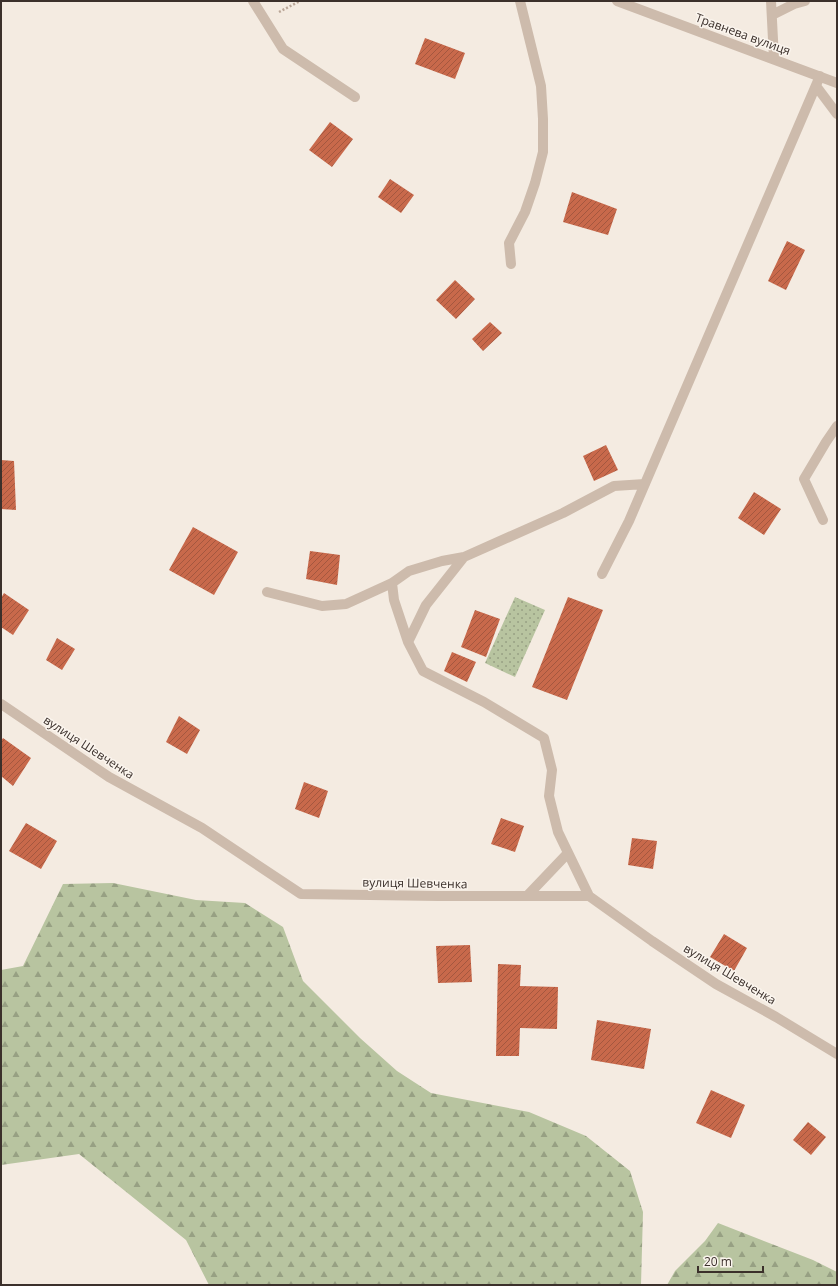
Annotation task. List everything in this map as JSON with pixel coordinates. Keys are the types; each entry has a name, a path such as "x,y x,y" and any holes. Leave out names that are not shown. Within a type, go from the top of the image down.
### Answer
{"street":[{"path":"253,1 283,49 355,97"},
{"path":"511,264 509,243 525,212 535,183 543,152 541,86 520,1"},
{"name":"Травнева вулиця","path":"617,1 837,83"},
{"path":"771,1 774,59"},
{"path":"772,15 794,4 805,1"},
{"path":"602,574 629,521 820,76"},
{"path":"816,86 837,114"},
{"path":"823,520 804,479 837,426"},
{"path":"267,592 322,606 346,604 392,583 409,571 442,560 464,557 563,513 614,486 645,484"},
{"path":"408,642 426,605 464,557"},
{"path":"392,583 394,600 408,642 423,671 484,702 544,738 552,770 549,796 558,832 589,896"},
{"name":"вулиця Шевченка","path":"1,704 109,778 202,828 301,894 589,896 716,984 776,1017 837,1054"},
{"path":"527,896 568,853"}],"path":[{"path":"264,19 300,1"}],"green space":[{"path":"515,597 545,610 515,677 485,663"},
{"path":"113,883 196,900 245,903 283,927 303,981 360,1038 397,1071 431,1093 529,1112 586,1136 630,1171 643,1212 641,1285 209,1285 186,1240 79,1154 1,1165 1,970 23,966 63,884"},
{"path":"718,1223 813,1260 837,1272 837,1285 667,1285 675,1271 705,1241"}],"building":[{"path":"425,38 465,53 455,79 415,64"},
{"path":"330,122 353,139 332,167 309,150"},
{"path":"390,179 414,195 401,213 378,197"},
{"path":"572,192 617,209 608,235 563,222"},
{"path":"787,241 805,250 786,290 768,281"},
{"path":"455,280 475,299 456,319 436,300"},
{"path":"490,322 502,333 483,351 472,339"},
{"path":"606,445 618,470 594,481 583,456"},
{"path":"1,460 14,461 16,510 1,509"},
{"path":"754,492 781,509 764,535 738,518"},
{"path":"193,527 238,552 214,595 169,570"},
{"path":"310,551 340,555 337,585 306,579"},
{"path":"4,593 29,610 13,635 1,627 1,598"},
{"path":"568,597 603,610 567,700 532,687"},
{"path":"475,610 500,619 486,657 461,647"},
{"path":"57,638 75,649 62,670 46,660"},
{"path":"452,652 476,662 467,682 444,671"},
{"path":"179,716 200,730 187,754 166,742"},
{"path":"3,738 31,758 13,786 1,776 1,741"},
{"path":"304,782 328,791 319,818 295,809"},
{"path":"501,818 524,826 515,852 491,844"},
{"path":"26,823 57,841 41,869 9,851"},
{"path":"632,838 657,841 653,869 628,865"},
{"path":"724,934 747,948 734,971 710,957"},
{"path":"470,945 472,982 438,983 436,946"},
{"path":"498,964 521,965 520,986 558,987 557,1029 520,1028 519,1056 496,1056"},
{"path":"597,1020 651,1029 644,1069 591,1060"},
{"path":"711,1090 745,1105 731,1138 696,1123"},
{"path":"808,1122 826,1137 811,1155 793,1140"}]}
